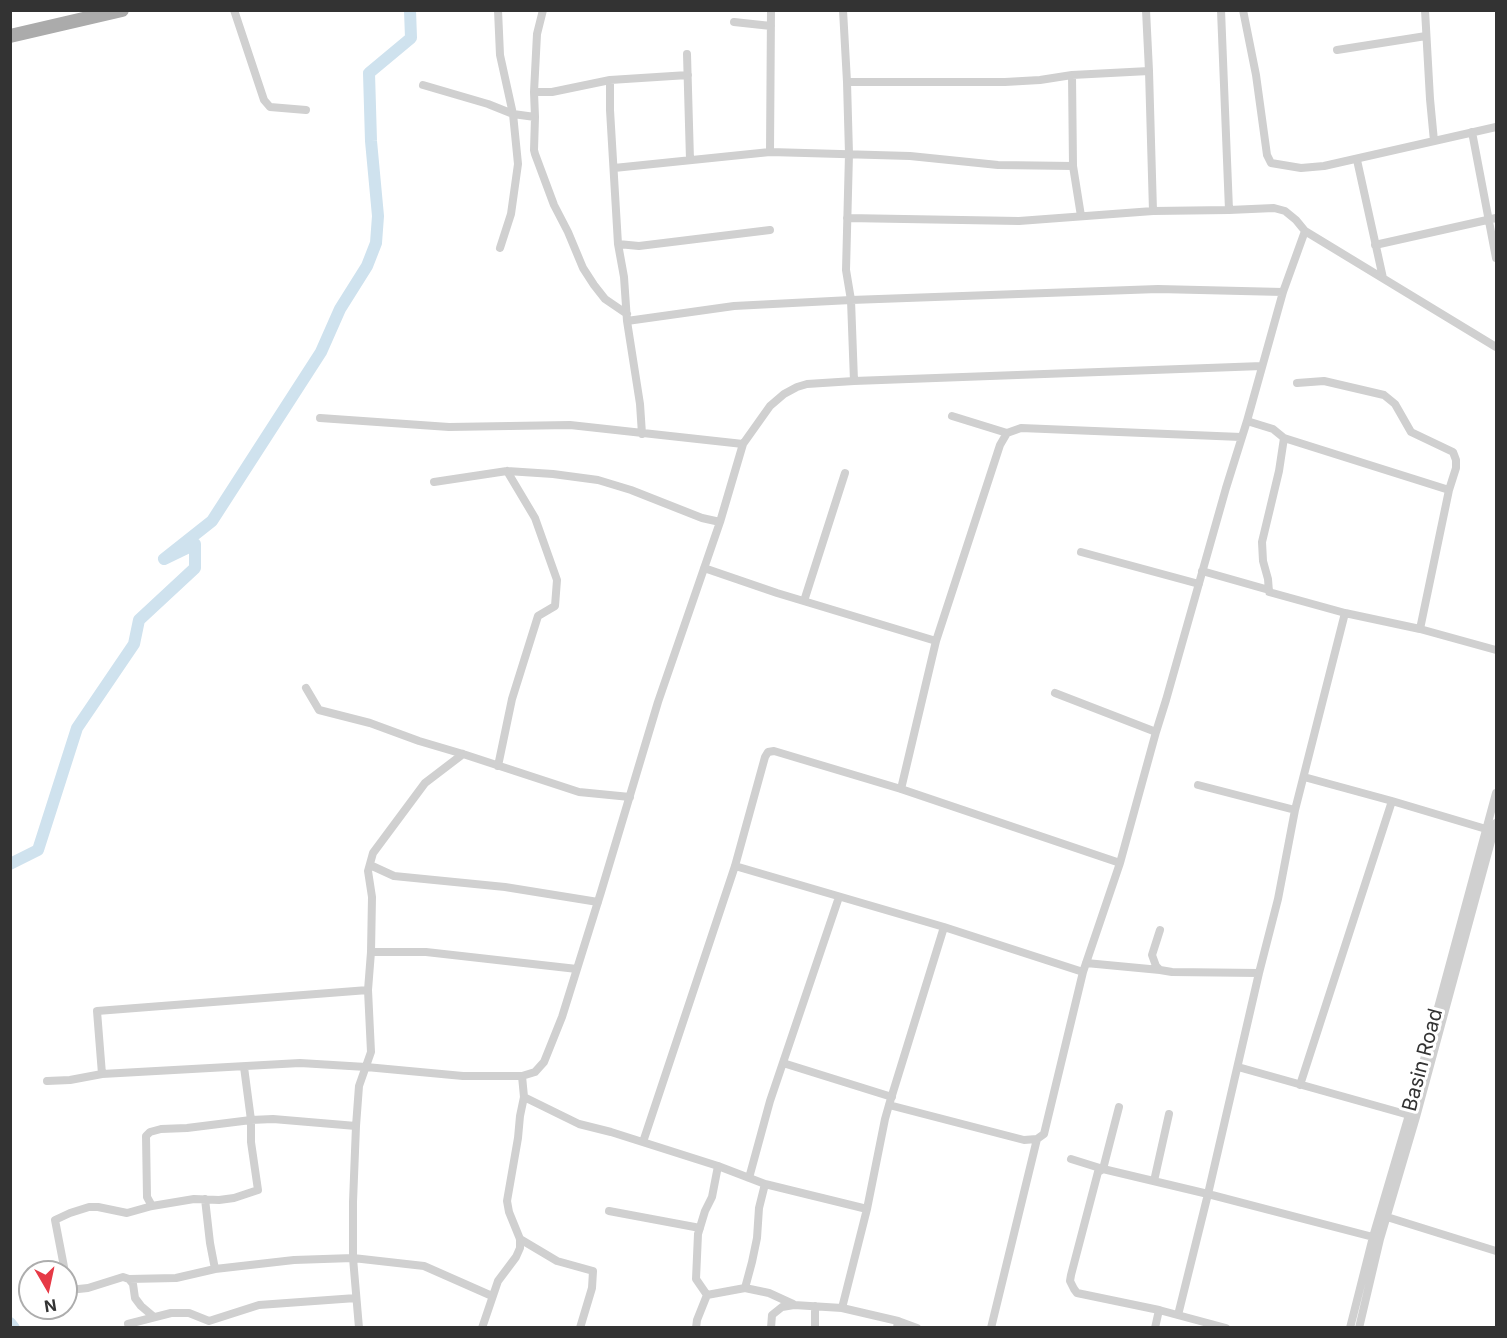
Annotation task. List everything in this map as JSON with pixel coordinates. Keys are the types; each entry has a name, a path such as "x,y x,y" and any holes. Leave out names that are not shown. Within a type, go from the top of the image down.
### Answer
{"main road":[{"path":"10,36 84,15 122,10"}],"street":[{"path":"234,10 264,100 270,107 306,110"},
{"path":"498,10 500,55 513,114 518,164 511,214 500,248"},
{"path":"543,10 537,34 534,92 535,154 554,205 583,268 605,299 627,318 734,306 851,300 1158,290 1283,292"},
{"path":"771,10 771,152"},
{"path":"843,10 848,82 849,154 846,270 851,300 855,381"},
{"path":"1146,10 1153,211"},
{"path":"1221,10 1229,210"},
{"path":"1243,10 1256,75 1267,155 1271,163 1300,168 1324,166 1497,128"},
{"path":"1425,10 1434,141"},
{"path":"734,22 771,26"},
{"path":"1337,51 1426,36"},
{"path":"687,54 690,160"},
{"path":"848,82 1005,82 1072,75 1149,71"},
{"path":"534,92 552,92 610,80 688,75"},
{"path":"1072,75 1073,166 1081,216"},
{"path":"610,80 618,244 624,277 642,434"},
{"path":"423,85 488,104 513,114 535,117"},
{"path":"1472,132 1493,219 1497,258"},
{"path":"614,168 771,152 910,156 998,165 1073,166"},
{"path":"1357,160 1383,278"},
{"path":"848,218 1019,221 1153,211 1274,208 1296,220 1305,231 1497,347"},
{"path":"1375,245 1493,219"},
{"path":"618,244 639,246 770,230"},
{"path":"783,1063 890,1101 1024,1140 1037,1139 1044,1134 1084,967 1120,863 1283,292 1305,231"},
{"path":"47,1081 70,1080 102,1074 300,1063 463,1076 522,1076 535,1072 544,1062 562,1017 658,702 720,522 743,444 770,406 784,394 807,384 1262,366"},
{"path":"1297,383 1324,381 1384,395 1395,405 1411,432 1453,452 1456,468 1449,490 1420,629"},
{"path":"952,416 1007,434"},
{"path":"320,417 449,427 570,425 743,444"},
{"path":"1247,421 1273,429 1284,438 1449,490"},
{"path":"901,789 936,641 1000,445 1007,434 1021,428 1241,437"},
{"path":"1269,590 1262,542 1279,471 1284,438"},
{"path":"434,482 507,471 598,480 632,490 702,518 720,522"},
{"path":"498,766 512,699 538,616 555,606 557,580 536,518 507,471"},
{"path":"804,601 845,473"},
{"path":"1081,552 1198,584"},
{"path":"704,567 804,601 936,641"},
{"path":"1203,571 1345,613 1420,629 1497,650"},
{"path":"1178,1315 1278,899 1295,810 1345,613"},
{"path":"306,688 319,711 370,723 579,792 630,797"},
{"path":"1055,693 1156,732"},
{"path":"643,1142 735,866 768,752 774,751 901,789 1120,863"},
{"path":"359,1328 352,1258 353,1202 359,1086 371,1052 368,990 372,897 368,871 373,853 425,783 463,754"},
{"path":"1304,777 1486,829"},
{"path":"1198,785 1295,810"},
{"name":"Basin Road","path":"1359,1328 1380,1239 1497,793"},
{"path":"1300,1085 1392,801"},
{"name":"Basin Road","path":"1350,1328 1373,1237 1497,823"},
{"path":"370,866 394,876 505,887 598,902"},
{"path":"735,866 1084,967 1172,972 1259,973"},
{"path":"748,1178 770,1101 839,897"},
{"path":"842,1308 867,1209 885,1119 944,927"},
{"path":"1160,930 1152,955 1160,970"},
{"path":"371,952 426,952 577,969"},
{"path":"102,1074 97,1011 368,990"},
{"path":"63,1260 55,1220 89,1207 127,1213 194,1199 234,1198 258,1190 244,1067"},
{"path":"1238,1067 1409,1115"},
{"path":"482,1328 498,1281 520,1248 520,1239 507,1201 524,1097 522,1076"},
{"path":"524,1097 579,1124 718,1166 765,1184 867,1209"},
{"path":"1119,1107 1103,1169 1098,1172 1070,1281 1077,1293 1159,1310 1226,1328"},
{"path":"1154,1181 1169,1114"},
{"path":"152,1206 147,1197 146,1136 150,1132 161,1129 273,1119 356,1126"},
{"path":"991,1328 1037,1139"},
{"path":"1071,1159 1373,1237"},
{"path":"707,1295 696,1279 698,1234 712,1197 718,1166"},
{"path":"746,1288 757,1238 759,1208 765,1184"},
{"path":"205,1199 215,1269"},
{"path":"609,1211 700,1228"},
{"path":"1387,1217 1497,1251"},
{"path":"520,1239 557,1261 593,1271 592,1288 580,1328"},
{"path":"78,1289 123,1277 129,1279 176,1278 215,1269 294,1260 352,1258 424,1266 492,1296"},
{"path":"129,1279 133,1284 135,1298 154,1317"},
{"path":"707,1295 746,1288 769,1293 794,1305"},
{"path":"696,1328 707,1295"},
{"path":"128,1324 171,1313 189,1313 209,1321 259,1305 356,1298"},
{"path":"771,1328 772,1315 782,1307 794,1305 842,1308 917,1328"},
{"path":"815,1306 815,1328"},
{"path":"1155,1328 1159,1310"}],"waterway":[{"path":"10,864 38,850 77,728 134,644 139,620 195,568 195,544 164,559 212,521 321,352 340,309 367,266 376,243 378,216 371,141 369,73 411,38 410,10"},
{"path":"10,1323 14,1328"}]}
